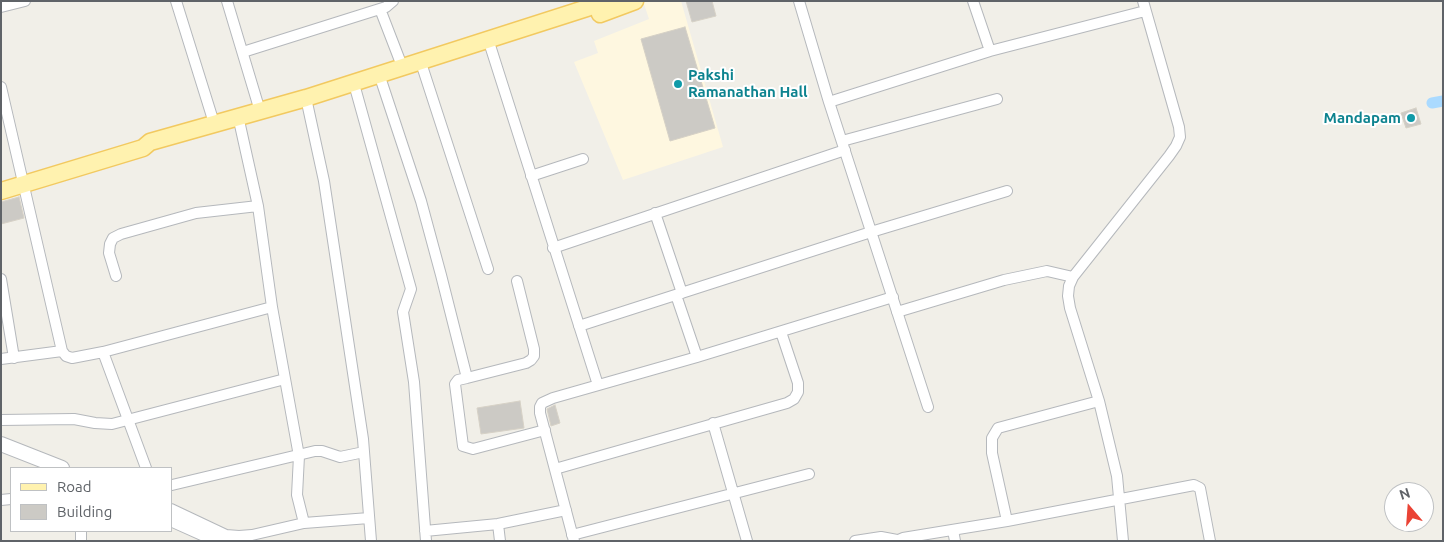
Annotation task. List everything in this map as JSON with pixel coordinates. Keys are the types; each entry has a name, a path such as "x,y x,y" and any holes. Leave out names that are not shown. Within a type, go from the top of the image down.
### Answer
{"main road":[{"path":"143,148 153,150 240,125 381,78 423,69 609,1"},
{"path":"588,9 635,1"},
{"path":"381,78 402,66 490,44"},
{"path":"1,191 143,148 150,142 214,123 260,111 307,102"}],"street":[{"path":"1,7 25,1"},
{"path":"176,1 214,123"},
{"path":"227,1 260,111"},
{"path":"243,52 380,9 391,5 393,1"},
{"path":"799,1 829,102 928,407"},
{"path":"973,1 990,51"},
{"path":"829,102 990,51 1144,6 1179,127 1180,138 1169,156 1070,276 1068,296 1099,401 1117,476 1123,541"},
{"path":"380,9 402,66"},
{"path":"490,44 598,386"},
{"path":"423,69 488,269"},
{"path":"381,78 424,211 467,378"},
{"path":"1,87 62,351 66,356 72,358 103,352 272,307"},
{"path":"352,89 411,289 403,312 414,382 425,536 566,510"},
{"path":"553,248 843,146 997,99"},
{"path":"307,102 324,181 364,452 370,541"},
{"path":"240,125 258,206 272,307 299,456 297,495 304,523"},
{"path":"531,176 583,159"},
{"path":"579,326 871,232 1007,191"},
{"path":"116,276 109,253 110,244 113,238 121,234 196,214 258,206"},
{"path":"655,213 697,357"},
{"path":"897,312 1004,280 1047,271 1070,276"},
{"path":"1,279 14,358"},
{"path":"517,281 534,349 534,356 526,362 458,380 455,384 463,446 473,449 544,430"},
{"path":"810,474 573,538 544,430 540,407 542,403 553,398 697,357 893,297"},
{"path":"555,469 787,403 794,399 798,392 798,383 781,332"},
{"path":"1,359 62,351"},
{"path":"103,352 146,467"},
{"path":"1,420 74,419 112,424 285,379"},
{"path":"1006,521 992,453 992,438 998,428 1099,401"},
{"path":"714,423 748,541"},
{"path":"1,444 59,467"},
{"path":"172,484 322,451 340,457 364,452"},
{"path":"855,541 881,537 896,540 954,536 1006,521 1197,485 1200,488 1210,541"},
{"path":"172,509 226,535 239,536 252,535 304,523 369,518"},
{"path":"172,519 220,541"},
{"path":"498,524 500,541"}],"shaded area":[{"path":"643,1 681,1 723,147 623,180 574,62 598,53 594,41 649,19"}],"building":[{"path":"686,1 712,1 716,16 692,22"},
{"name":"Pakshi Ramanathan Hall","path":"685,27 715,128 670,141 641,39"},
{"name":"Mandapam","path":"1416,108 1421,124 1406,128 1401,113"},
{"path":"19,197 24,218 1,224 1,202"},
{"path":"520,401 524,428 481,434 477,408"},
{"path":"555,405 560,423 551,426 547,409"}],"waterway":[{"path":"1432,103 1443,101"}],"place":[{"name":"Pakshi Ramanathan Hall","path":"678,84"},
{"name":"Mandapam","path":"1411,118"}]}
